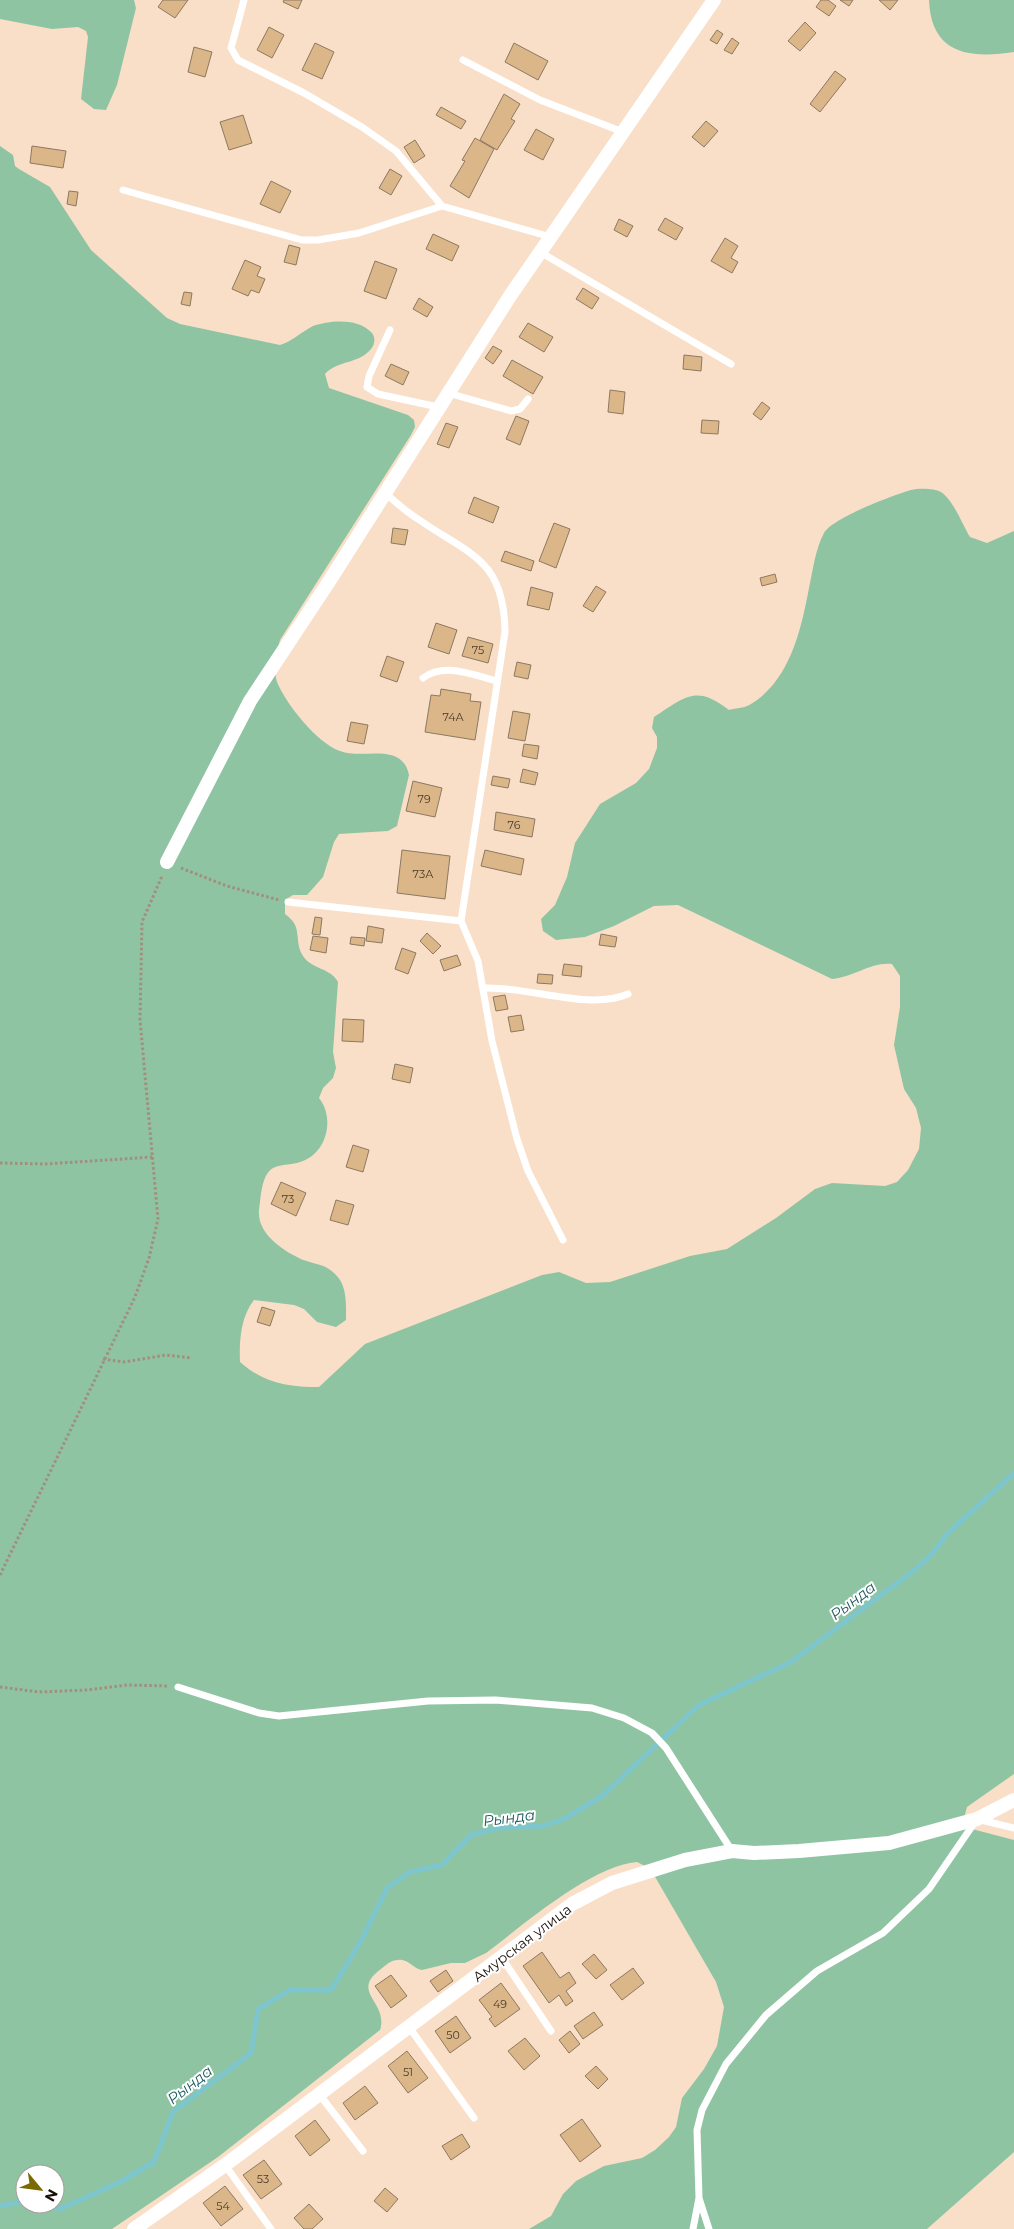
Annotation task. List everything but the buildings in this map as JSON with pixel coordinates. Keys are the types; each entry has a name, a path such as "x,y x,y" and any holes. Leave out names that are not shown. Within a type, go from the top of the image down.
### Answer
{"street":[{"path":"167,862 250,701 385,493 438,407 540,252 714,0"},
{"name":"Амурская улица","path":"134,2229 225,2165 572,1904 612,1883 685,1860 732,1851 781,1852 889,1843 977,1819 1014,1800"}],"lane":[{"path":"244,0 231,48 238,60 312,97 362,126 396,151 442,206"},
{"path":"463,60 540,100 622,132"},
{"path":"123,190 302,240 318,240 359,233 442,206 551,237"},
{"path":"540,252 731,364"},
{"path":"390,330 369,376 367,387 378,394 438,407"},
{"path":"448,393 510,411 520,409 528,399"},
{"path":"385,493 417,519 474,554 487,568 502,601 504,632 461,921 478,961 492,1041 517,1139 528,1171 563,1240"},
{"path":"423,678 431,672 442,670 497,681"},
{"path":"288,902 461,921"},
{"path":"484,988 522,989 535,994 604,1000 616,999 628,994"},
{"path":"178,1686 259,1713 279,1716 428,1700 496,1700 592,1708 624,1718 652,1733 666,1748 732,1851"},
{"path":"693,2229 699,2198 698,2130 702,2110 726,2064 766,2015 817,1971 884,1933 916,1902 929,1889 977,1819 1014,1828"},
{"path":"502,1958 551,2031"},
{"path":"409,2026 474,2118"},
{"path":"318,2094 363,2151"},
{"path":"225,2165 272,2229"},
{"path":"699,2198 709,2229"}],"path":[{"path":"0,1575 103,1359 135,1297 149,1258 158,1219 140,1020 142,922 167,862 227,886 288,902"},
{"path":"0,1163 45,1164 153,1157"},
{"path":"103,1359 124,1362 166,1355 192,1358"},
{"path":"0,1687 39,1692 87,1690 127,1685 178,1686"}],"green space":[{"path":"0,0 134,0 136,8 117,85 106,110 94,109 81,99 88,37 86,31 78,27 52,29 0,19"},
{"path":"929,0 1014,0 1014,52 982,54 968,53 955,49 945,42 937,32 931,18"},
{"path":"0,146 13,155 15,166 50,187 91,250 167,318 180,324 280,345 320,324 351,322 359,324 373,334 373,345 366,354 336,366 325,374 329,388 408,415 414,420 415,427 411,435 280,640 275,667 277,682 287,701 303,722 322,740 340,751 390,755 398,758 405,765 409,775 397,826 388,831 339,834 334,842 323,877 307,895 293,895 285,900 285,914 294,924 303,956 311,964 331,974 338,982 333,1052 336,1068 333,1078 323,1088 319,1098 327,1115 326,1134 323,1142 311,1157 303,1161 273,1168 269,1171 262,1187 259,1218 265,1232 283,1249 303,1260 325,1267 335,1274 344,1289 346,1320 336,1327 317,1322 304,1309 294,1305 254,1300 246,1313 242,1329 240,1362 267,1379 286,1385 319,1387 365,1344 542,1275 559,1272 586,1283 610,1282 690,1256 727,1249 776,1218 815,1189 832,1183 885,1186 897,1182 908,1170 919,1149 921,1128 916,1108 904,1089 894,1045 900,1007 900,976 892,964 869,967 848,976 832,979 678,905 654,906 614,926 585,937 556,940 543,931 541,919 555,905 567,877 575,843 600,804 636,783 649,769 657,748 657,737 652,728 654,717 691,696 708,697 729,710 746,706 764,694 775,682 792,653 806,604 816,553 824,533 829,527 851,514 878,502 911,490 926,489 941,492 946,496 970,537 987,543 1014,531 1014,1774 967,1807 963,1822 972,1829 1014,1840 1014,2152 927,2229 529,2229 551,2216 563,2194 576,2181 604,2166 642,2158 655,2150 669,2137 676,2127 682,2098 704,2069 717,2046 724,2007 716,1982 654,1875 647,1867 637,1862 619,1866 579,1885 558,1898 486,1953 465,1963 451,1963 422,1970 402,1960 387,1964 372,1977 369,1984 369,1991 381,2020 380,2030 218,2157 112,2229 0,2229"}],"waterway":[{"name":"Рында","path":"65,2207 122,2181 154,2162 173,2112 251,2053 258,2009 290,1990 331,1990 361,1941 387,1888 410,1872 442,1865 471,1835 497,1828 543,1826 564,1819 602,1796 699,1705 791,1662 916,1569 932,1554 947,1534 1014,1473"},
{"name":"Рында","path":"0,2206 15,2203"}]}
